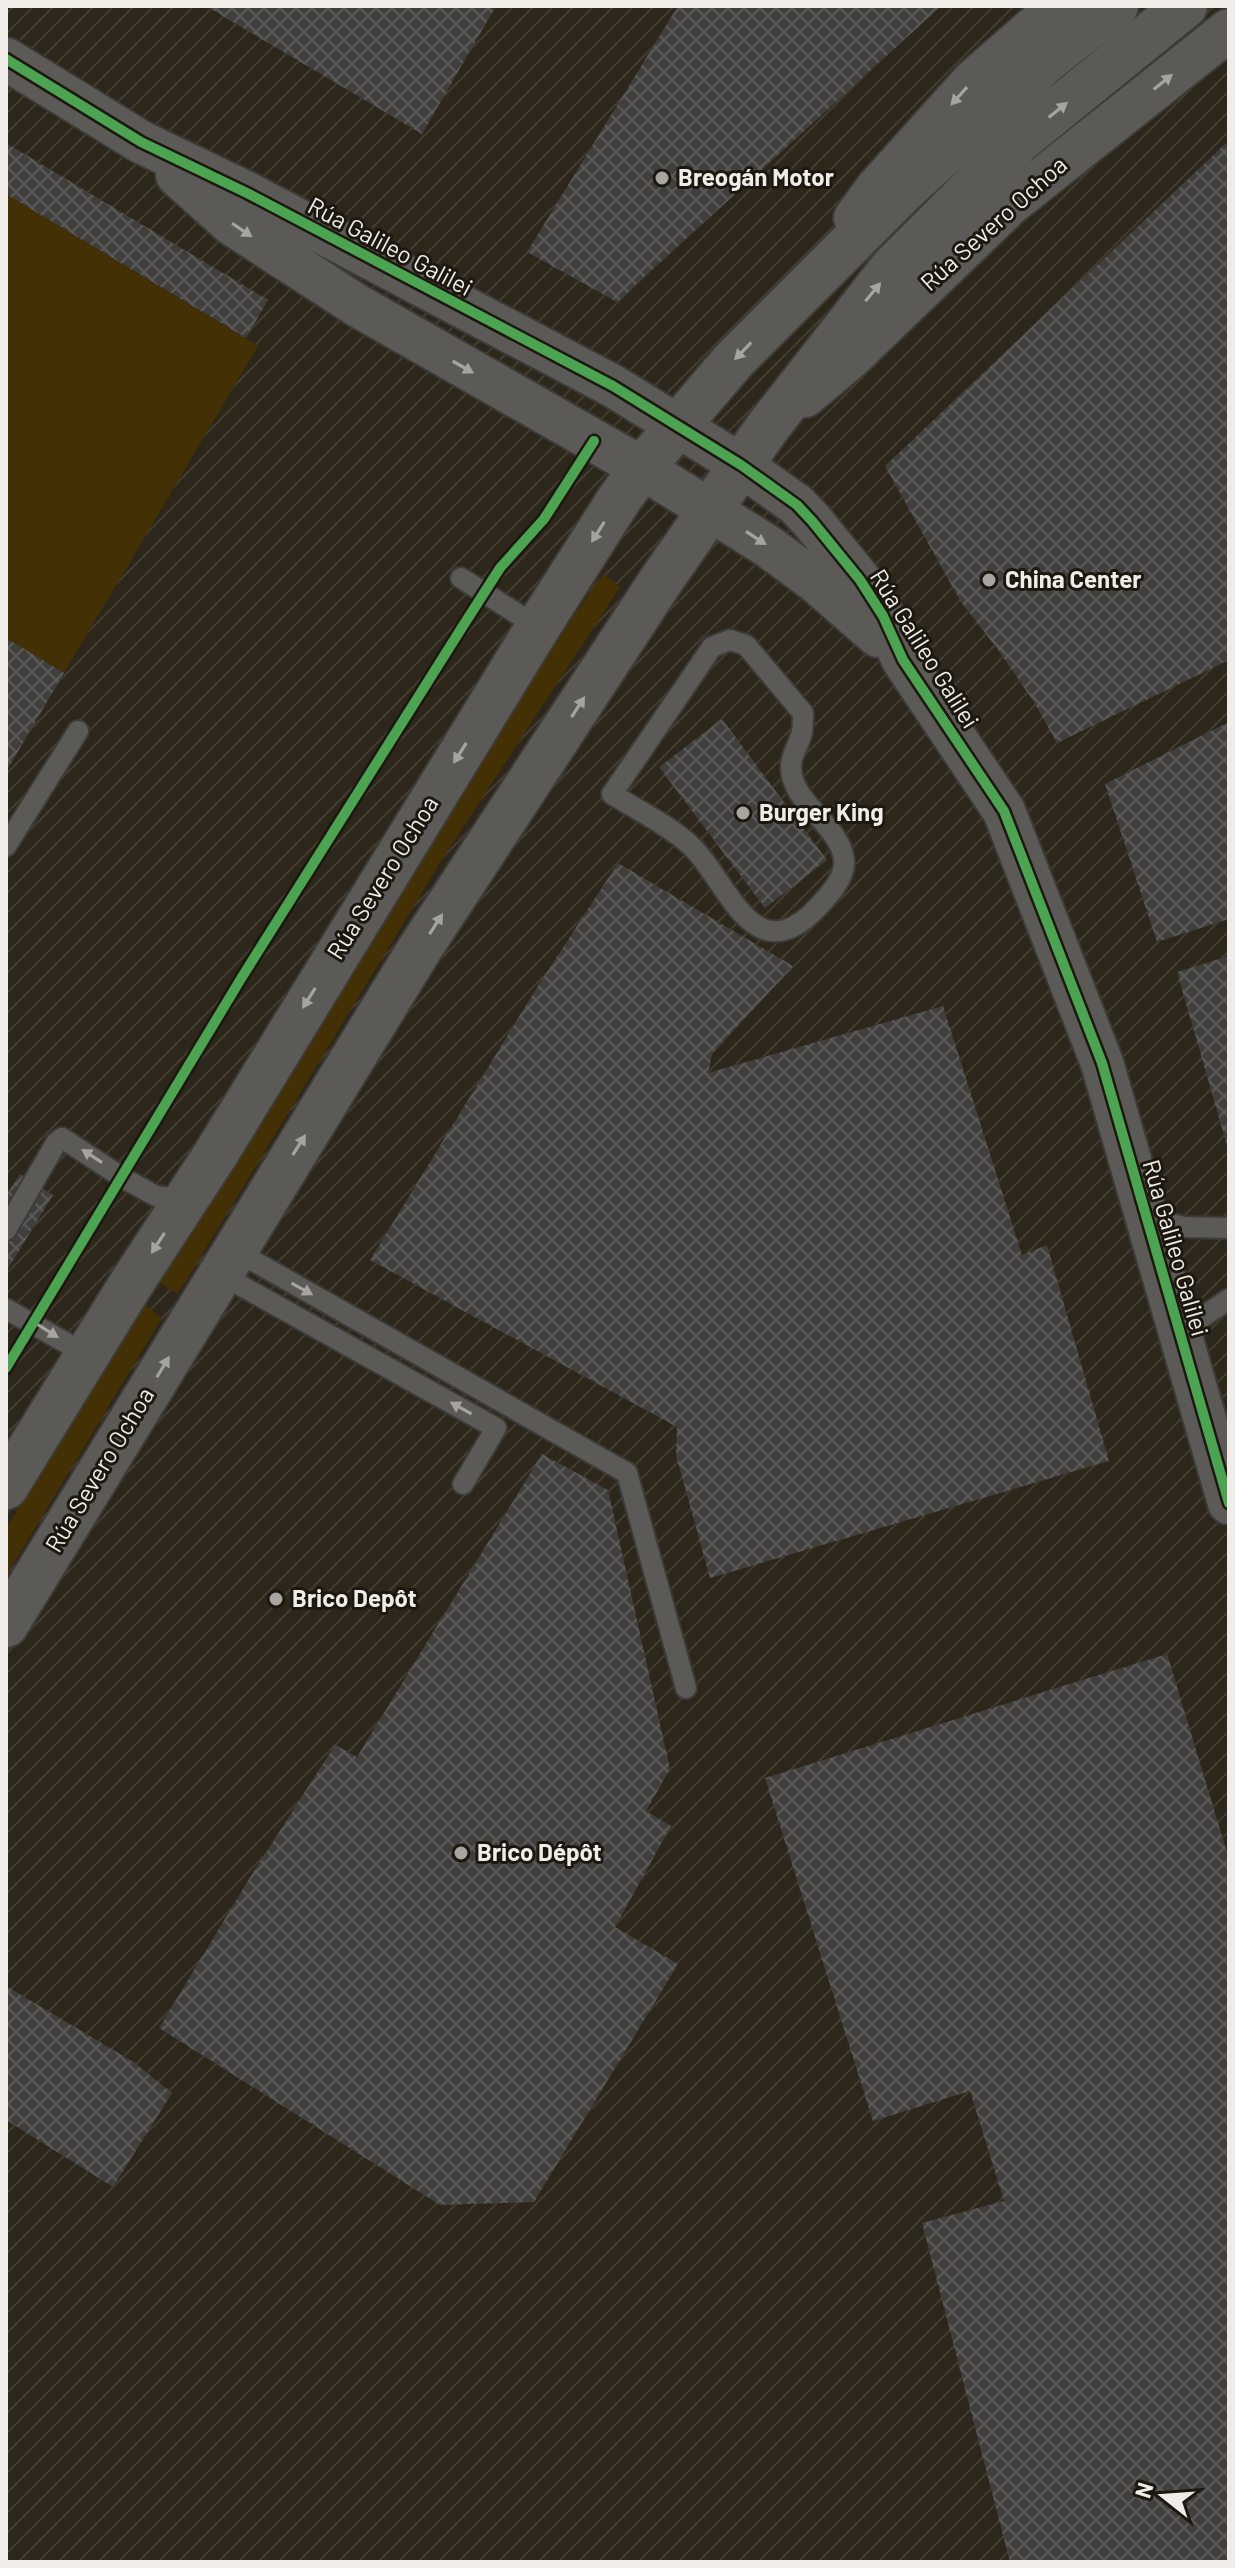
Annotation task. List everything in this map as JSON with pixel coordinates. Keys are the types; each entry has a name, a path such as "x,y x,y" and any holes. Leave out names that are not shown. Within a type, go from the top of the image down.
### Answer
{"main road":[{"name":"Rúa Severo Ochoa","path":"6,1487 538,627 642,468 734,360 903,191 1047,60 1116,6"},
{"name":"Rúa Severo Ochoa","path":"6,1625 419,950 654,591 767,428 892,268 1020,140 1185,6"}],"street":[{"name":"Rúa Severo Ochoa","path":"797,295 877,188 925,134 974,80 1059,6"},
{"name":"Rúa Severo Ochoa","path":"767,428 849,359 1010,204 1229,30"},
{"name":"Rúa Galileo Galilei","path":"6,59 141,142 249,194 613,386 741,465 797,505 812,521 875,604 903,660 1004,811 1102,1063 1229,1503"},
{"name":"Rúa Galileo Galilei","path":"141,142 233,225 358,306 710,509 815,581 903,660"}],"lane":[{"path":"461,578 538,627"},
{"path":"730,640 746,645 777,679 803,713 802,732 790,764 792,778 842,850 845,865 838,882 817,908 791,928 778,932 757,925 740,912 692,845 612,794 712,647 730,640"},
{"path":"6,846 78,731"},
{"path":"6,1230 56,1143 62,1138 156,1196 186,1200"},
{"path":"1145,1217 1184,1227 1229,1228"},
{"path":"227,1262 525,1414 627,1473 686,1688"},
{"path":"227,1262 496,1428"},
{"path":"1179,1333 1229,1299"},
{"path":"6,1309 34,1322 70,1345 86,1360"},
{"path":"463,1484 496,1428 525,1414"}],"shaded area":[{"path":"6,6 1229,6 1229,2562 6,2562"},
{"path":"6,194 258,346 64,673 6,638"},
{"path":"603,574 620,587 443,858 178,1294 157,1281 510,707"},
{"path":"144,1304 162,1318 6,1576 6,1529"}],"building":[{"path":"206,6 496,6 422,134"},
{"name":"Breogán Motor","path":"678,6 941,6 617,302 527,252"},
{"path":"6,143 268,300 246,338 6,194"},
{"path":"1226,143 1229,149 1229,660 1057,743 1034,702 961,602 885,466"},
{"path":"6,638 64,673 6,772"},
{"name":"Burger King","path":"722,719 827,860 765,908 659,767"},
{"path":"1229,722 1229,919 1157,942 1105,784"},
{"path":"618,863 793,966 712,1054 708,1073 943,1006 1022,1255 1047,1245 1109,1461 710,1578 676,1455 677,1427 370,1260 536,989"},
{"path":"1229,956 1229,1149 1228,1149 1177,972"},
{"path":"20,1174 53,1195 6,1272 6,1196"},
{"name":"Brico Dépôt","path":"542,1454 608,1490 670,1769 646,1811 671,1826 615,1927 678,1964 534,2202 440,2205 159,2028 335,1745 357,1757"},
{"path":"1167,1654 1229,1859 1229,2562 1010,2562 922,2223 1004,2201 970,2091 873,2121 765,1778"},
{"path":"6,1986 135,2063 172,2093 113,2187 6,2120"}],"cycle path":[{"path":"6,59 141,142 249,194 613,386 741,465 797,505 812,521 860,580 883,616 903,660 1004,811 1102,1063 1229,1503"},
{"path":"6,1368 242,977 461,629 500,568 544,519 594,441"}],"place":[{"name":"Breogán Motor","path":"662,178"},
{"name":"China Center","path":"989,580"},
{"name":"Burger King","path":"743,813"},
{"name":"Brico Depôt","path":"276,1599"},
{"name":"Brico Dépôt","path":"461,1853"}]}
